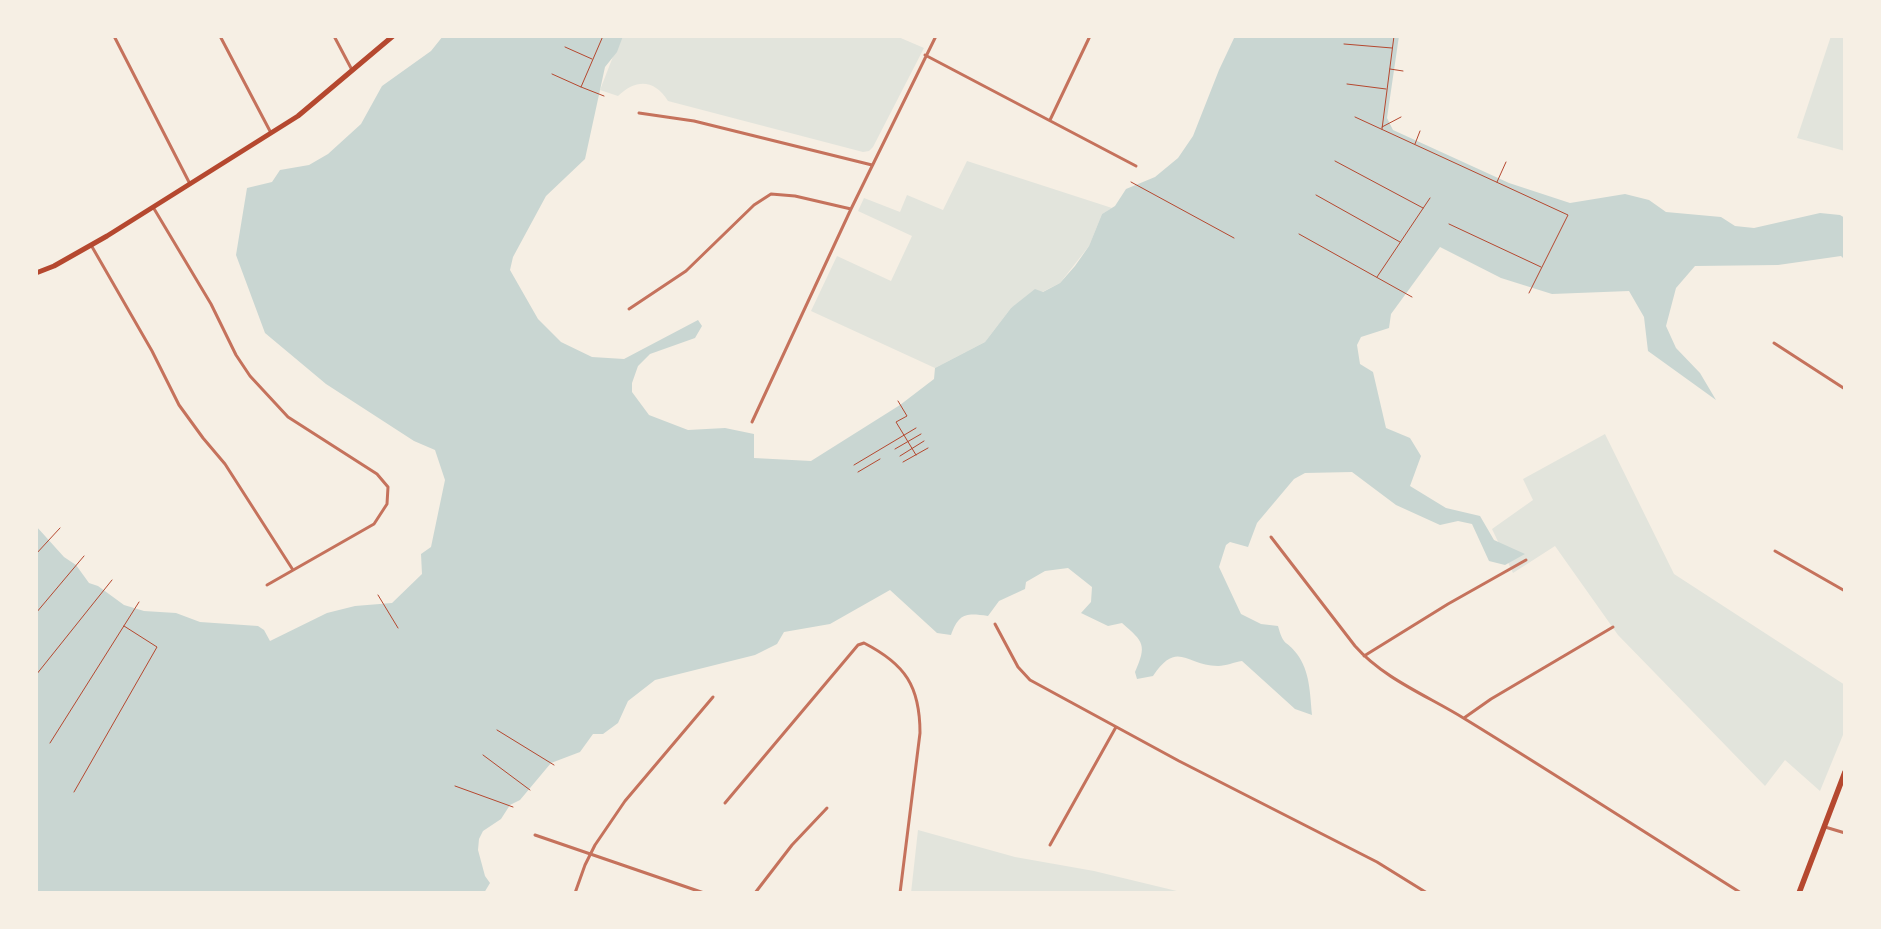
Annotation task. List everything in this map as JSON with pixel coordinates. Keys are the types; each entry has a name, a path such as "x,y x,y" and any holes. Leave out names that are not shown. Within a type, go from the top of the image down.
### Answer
{"main road":[{"path":"36,273 54,266 91,245 298,116 393,36"},
{"path":"1799,893 1845,772"}],"street":[{"path":"114,36 190,184"},
{"path":"220,36 271,133"},
{"path":"334,36 352,71"},
{"path":"752,422 851,209 936,36"},
{"path":"1050,120 1090,36"},
{"path":"925,56 1136,166"},
{"path":"639,113 694,121 872,165"},
{"path":"629,309 686,271 754,205 771,194 795,196 851,209"},
{"path":"153,207 212,304 236,355 250,376 288,418 377,474 388,487 387,504 374,524 267,585"},
{"path":"91,245 152,351 179,405 203,438 226,464 293,570"},
{"path":"1774,343 1845,388"},
{"path":"1271,537 1364,656 1394,678 1464,718 1741,893"},
{"path":"1775,551 1845,591"},
{"path":"1364,656 1448,604 1526,560"},
{"path":"995,624 1018,667 1030,680 1116,727 1377,862 1427,893"},
{"path":"1464,718 1491,699 1612,627"},
{"path":"725,803 858,645 863,643 880,651 905,675 915,690 920,710 920,732 900,893"},
{"path":"575,893 590,855 625,801 713,697"},
{"path":"1050,845 1116,727"},
{"path":"755,893 792,845 827,808"},
{"path":"1824,826 1845,833"},
{"path":"535,835 704,893"}],"path":[{"path":"581,87 603,36"},
{"path":"1382,128 1394,36"},
{"path":"1344,44 1392,48"},
{"path":"565,47 593,59"},
{"path":"1390,69 1403,71"},
{"path":"552,74 604,96"},
{"path":"1347,84 1387,89"},
{"path":"1355,117 1568,215 1529,292"},
{"path":"1382,128 1401,117"},
{"path":"1414,144 1420,131"},
{"path":"1335,161 1423,208"},
{"path":"1497,182 1506,162"},
{"path":"1131,182 1234,238"},
{"path":"1316,194 1400,242"},
{"path":"1377,278 1430,198"},
{"path":"1449,224 1542,267"},
{"path":"1299,234 1412,297"},
{"path":"898,401 907,416 896,422 916,455"},
{"path":"854,465 916,428"},
{"path":"896,449 920,434"},
{"path":"900,456 924,441"},
{"path":"903,462 928,448"},
{"path":"864,459 869,466"},
{"path":"858,472 880,459"},
{"path":"36,554 60,528"},
{"path":"36,612 84,556"},
{"path":"36,675 112,580"},
{"path":"378,595 398,628"},
{"path":"50,743 139,602"},
{"path":"74,792 157,647 124,626"},
{"path":"497,730 554,765"},
{"path":"483,755 530,790"},
{"path":"455,786 513,807"}],"shaded area":[{"path":"443,36 623,36 617,52 605,67 585,159 546,196 513,257 510,270 538,319 561,342 592,357 624,359 698,320 702,326 695,338 650,354 638,366 632,383 632,392 649,415 688,430 725,428 754,434 754,458 811,461 900,405 934,379 935,368 985,342 1011,308 1035,289 1043,292 1060,283 1089,246 1102,214 1115,206 1126,189 1155,177 1178,158 1193,136 1219,70 1235,36 1399,36 1387,118 1393,130 1509,183 1570,203 1625,194 1649,200 1666,212 1721,217 1735,226 1754,228 1820,213 1840,215 1845,218 1845,260 1841,256 1778,265 1695,266 1676,288 1666,326 1676,348 1700,373 1716,400 1648,351 1644,317 1629,291 1552,294 1501,278 1440,247 1391,314 1389,328 1361,337 1357,345 1360,364 1373,372 1386,428 1410,438 1421,456 1410,486 1446,508 1480,516 1494,540 1525,554 1505,565 1489,561 1472,524 1458,521 1440,525 1396,505 1352,472 1305,473 1294,479 1257,523 1248,547 1230,542 1226,545 1219,567 1241,614 1261,624 1278,626 1284,641 1293,649 1301,661 1309,683 1312,715 1295,709 1242,661 1218,666 1176,657 1169,659 1153,676 1137,679 1135,672 1142,650 1139,640 1122,623 1108,626 1081,613 1091,602 1092,587 1068,568 1045,571 1026,582 1025,589 999,601 988,616 964,616 957,622 951,635 937,633 890,590 830,624 784,632 777,644 755,655 655,680 628,701 618,723 603,734 593,734 580,752 551,763 520,800 510,805 501,819 483,831 479,839 478,850 485,876 490,883 484,893 36,893 36,526 64,557 76,565 89,583 98,586 124,605 144,611 176,613 200,622 258,626 264,630 270,641 327,613 355,606 392,603 422,574 421,554 431,547 445,480 435,450 414,441 326,384 265,333 236,255 247,188 272,182 280,170 309,165 328,154 361,124 382,86 431,51"},
{"path":"621,36 896,36 924,48 873,147 869,151 863,152 668,101 663,94 651,85 638,84 625,90 618,96 600,90"},
{"path":"1831,36 1845,36 1845,151 1797,138"},
{"path":"967,161 1112,208 1102,214 1089,246 1060,283 1011,308 985,342 935,368 811,311 837,256 891,281 912,236 858,211 864,198 900,212 907,195 943,210"},
{"path":"1605,434 1674,574 1845,685 1845,730 1820,791 1785,760 1765,786 1618,635 1555,546 1513,573 1492,529 1533,500 1523,479"},
{"path":"918,830 1015,857 1094,871 1185,893 911,893"}]}
